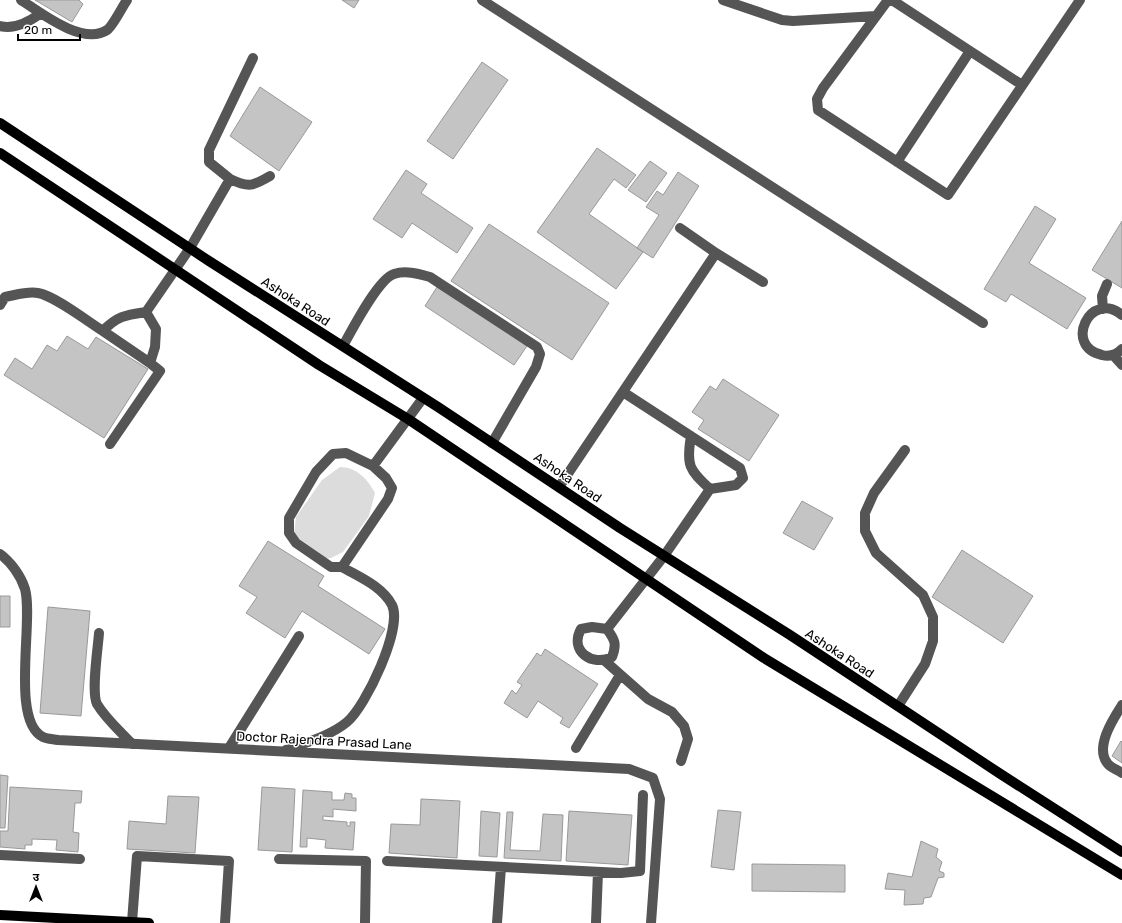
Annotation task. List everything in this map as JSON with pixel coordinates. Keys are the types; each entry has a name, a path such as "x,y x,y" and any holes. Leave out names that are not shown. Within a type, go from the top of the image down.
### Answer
{"main road":[{"name":"Ashoka Road","path":"0,123 190,248 424,398 664,556 1122,852"},
{"path":"0,153 319,365 408,419 764,658 1122,875"},
{"path":"0,915 149,923"}],"street":[{"path":"21,0 40,13 72,31 96,35 108,30 127,0"},
{"path":"482,0 983,323"},
{"path":"723,0 782,20 793,21 876,16"},
{"path":"888,0 823,88 817,99 818,110 948,196 1080,0"},
{"path":"892,0 1022,85"},
{"path":"0,26 18,26 30,21 40,13"},
{"path":"897,162 970,51"},
{"path":"253,58 209,150 209,162 230,179 243,186 256,185 270,176"},
{"path":"103,331 113,321 124,316 146,312 190,248 230,179"},
{"path":"680,228 716,253 763,282"},
{"path":"559,487 716,253"},
{"path":"343,346 382,283 394,274 412,272 437,282 537,347 540,354 536,367 492,443"},
{"path":"1103,308 1102,296 1107,284"},
{"path":"0,305 5,298 22,293 39,293 53,299 103,331 160,371 110,444"},
{"path":"1122,315 1111,309 1103,308 1095,311 1085,322 1083,337 1090,350 1097,354 1113,355 1122,349"},
{"path":"146,312 156,329 155,347 150,363"},
{"path":"1113,355 1122,365"},
{"path":"607,629 664,556 710,490 736,485 743,478 740,468 623,392"},
{"path":"373,466 424,398"},
{"path":"691,436 688,455 690,468 710,490"},
{"path":"898,706 925,664 933,641 933,617 923,595 876,553 865,531 865,513 874,493 905,450"},
{"path":"282,752 323,736 348,722 359,708 377,679 393,623 392,606 380,590 342,567 331,567 296,543 289,533 289,518 316,472 333,454 346,453 373,466 386,478 392,488 388,499 342,567"},
{"name":"Doctor Rajendra Prasad Lane","path":"0,554 17,572 25,589 27,614 24,696 33,727 42,737 58,740 629,769 653,778 660,799 651,923"},
{"path":"592,627 607,629 613,636 616,647 612,657 605,661 593,660 581,652 577,642 581,629 592,627"},
{"path":"99,633 95,678 96,702 108,718 132,744"},
{"path":"229,748 299,636"},
{"path":"605,661 648,699 672,712 684,726 688,739 681,762"},
{"path":"576,748 620,675"},
{"path":"1122,705 1110,725 1104,744 1104,756 1108,764 1122,773"},
{"path":"387,861 622,874 640,871 643,795"},
{"path":"0,855 80,859"},
{"path":"132,922 137,856 228,861 225,923"},
{"path":"279,859 366,861 365,923"},
{"path":"497,923 501,867"},
{"path":"596,923 598,872"}],"shaded area":[{"path":"340,467 352,469 357,472 369,483 375,493 369,516 343,552 331,558 319,560 293,542 296,517 322,480"}],"building":[{"path":"35,0 79,0 83,4 72,22"},
{"path":"342,0 359,0 354,8"},
{"path":"482,62 508,80 453,159 427,141"},
{"path":"260,87 312,122 279,171 230,136"},
{"path":"597,148 636,175 626,188 614,179 589,214 643,252 616,289 537,232"},
{"path":"650,161 667,173 646,202 628,190"},
{"path":"406,170 427,184 421,193 473,228 457,253 412,223 402,238 373,219"},
{"path":"678,172 699,186 653,258 637,248 659,215 646,207 657,191 663,195"},
{"path":"1035,206 1056,219 1029,263 1086,298 1067,329 1011,294 1006,302 984,289"},
{"path":"1122,221 1122,288 1092,270"},
{"path":"489,224 609,303 572,360 451,281"},
{"path":"437,287 527,346 514,365 425,306"},
{"path":"67,336 88,349 96,337 148,369 104,438 4,375 15,358 32,369 47,345 57,351"},
{"path":"723,379 779,415 749,461 698,429 704,420 692,412 710,386 716,390"},
{"path":"802,501 833,518 814,550 783,533"},
{"path":"268,541 324,576 318,586 385,629 369,654 302,611 285,638 246,613 257,597 239,586"},
{"path":"962,550 1033,596 1003,643 932,597"},
{"path":"0,596 10,596 10,627 0,627"},
{"path":"48,607 90,611 81,716 40,713"},
{"path":"545,649 598,684 569,728 560,723 563,718 538,701 527,718 504,703 512,690 516,694 522,685 517,682 537,653 541,656"},
{"path":"1121,741 1122,742 1122,763 1112,756"},
{"path":"0,775 8,776 5,828 0,828"},
{"path":"10,787 82,791 81,803 75,803 73,832 79,833 78,852 56,850 57,840 32,839 32,845 25,845 25,849 0,847 0,831 8,831"},
{"path":"262,787 295,789 292,852 258,850"},
{"path":"303,790 332,792 332,800 344,800 345,793 352,794 352,798 356,798 356,811 333,809 333,817 323,816 323,820 347,822 347,826 350,826 350,822 355,822 353,850 325,848 326,840 307,838 307,847 300,847"},
{"path":"168,796 199,797 195,853 127,849 129,821 166,824"},
{"path":"421,799 460,801 457,858 389,853 391,824 420,825"},
{"path":"718,810 741,812 734,870 711,867"},
{"path":"481,811 500,813 497,857 479,856"},
{"path":"569,811 632,815 628,865 566,861"},
{"path":"507,812 513,812 510,850 540,851 543,814 563,815 561,861 504,858"},
{"path":"921,841 938,849 936,857 942,862 939,871 944,873 944,877 938,878 931,897 924,898 923,904 904,905 905,890 885,889 888,873 912,877"},
{"path":"752,864 845,865 845,892 752,891"}]}
